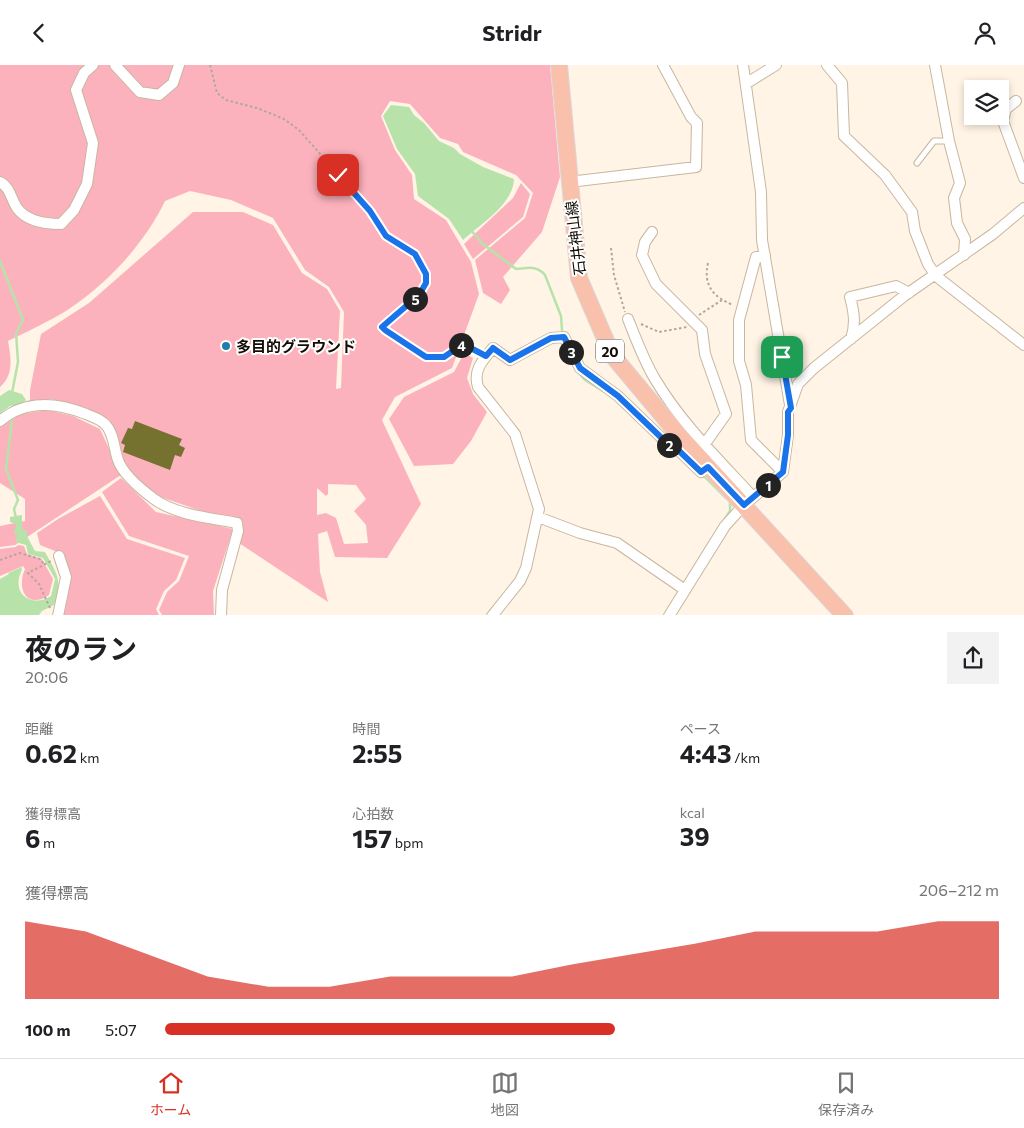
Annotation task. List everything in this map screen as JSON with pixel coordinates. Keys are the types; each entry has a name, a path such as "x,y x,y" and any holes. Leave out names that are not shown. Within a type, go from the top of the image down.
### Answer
{"main road":[{"name":"石井神山線","path":"559,65 579,278 612,355 708,467 749,501 845,615"}],"street":[{"path":"0,182 6,185 18,210 40,223 61,224 74,210 87,184 93,143 76,90 84,73 93,65"},
{"path":"115,65 140,92 159,95 173,83 179,65"},
{"path":"569,182 696,167 697,123 691,117 663,65"},
{"path":"743,65 761,192 765,255 791,408"},
{"path":"747,83 776,65"},
{"path":"827,65 842,83 844,136 884,175 912,212 915,231 928,264 936,276 1024,345"},
{"path":"935,65 949,141 960,183 954,197 957,223 965,239 964,255"},
{"path":"1016,101 1006,109 1003,121 1024,178"},
{"path":"669,615 682,589 725,526 749,501 783,472 788,435 788,412 798,384 909,293 936,276 1024,208"},
{"path":"652,231 644,242 642,255 656,284 697,321 702,330 705,354 726,414 704,445"},
{"path":"765,255 756,257 739,320 739,361 746,385 751,440 783,472"},
{"path":"851,340 855,329 850,297 896,286 909,293"},
{"path":"628,319 654,379 749,501"},
{"path":"492,615 520,581 526,568 538,517 538,503 515,434 478,387 476,371 493,348 510,360 551,338 564,337 580,368 618,396 670,446 674,446 701,472 708,467"},
{"path":"0,421 8,414 46,404 67,407 100,420 106,425 112,437 118,462 123,471 155,499 194,514 237,523 238,531 222,591 221,615"},
{"path":"538,517 580,533 617,543 682,589"},
{"path":"56,557 66,577 58,615"}],"lane":[{"path":"917,163 934,141 949,141"}],"path":[{"path":"210,65 217,93 226,100 257,108 284,119 299,130 370,211 386,236 415,254 426,274 426,283 419,295 382,327 426,357 444,357 463,344 486,356"},
{"path":"611,248 614,275 628,319 659,332 670,331 697,321 722,300"},
{"path":"708,263 705,276 707,283 722,300 742,309"},
{"path":"0,560 20,553 40,559 44,564"},
{"path":"50,608 38,584 28,573 56,557"}],"shaded area":[{"path":"0,65 550,65 560,177 542,232 503,277 510,290 501,304 483,293 475,260 525,218 533,193 516,175 463,152 458,144 440,138 410,104 390,101 381,116 395,150 412,175 414,199 446,220 471,262 479,294 452,368 395,397 382,420 421,504 387,558 335,557 327,531 318,534 320,572 328,602 239,543 243,526 239,518 210,514 155,495 126,468 121,459 115,430 78,406 51,399 30,403 30,390 41,334 89,303 193,212 243,212 273,225 302,273 327,289 340,311 336,389 341,388 344,312 329,287 305,270 273,218 231,200 190,191 165,201 157,217 136,247 98,287 69,309 8,341 9,372 8,377 0,387","holes":["328,484 356,485 366,499 354,511 366,525 368,543 344,544 336,518 326,513 317,515 317,488 326,496 328,494"]},
{"path":"391,105 409,107 414,115 424,123 439,141 454,148 460,154 483,167 514,179 508,197 502,206 463,240 449,219 418,196 415,174 397,149 383,116"},
{"path":"521,183 530,194 523,217 473,259 464,244 513,198"},
{"path":"464,353 473,358 467,378 473,394 487,412 471,441 453,464 414,466 389,419 404,397 454,372"},
{"path":"9,390 22,394 26,400 22,404 10,406 0,413 0,396"},
{"path":"47,410 73,416 100,429 121,475 15,545 0,547 0,526 25,521 25,499 0,483 0,427 21,414"},
{"path":"121,478 156,512 233,529 213,591 214,615 162,615 159,610 167,592 179,581 189,556 129,536 102,492"},
{"path":"100,496 127,539 185,558 176,580 164,591 156,609 159,615 62,615 70,575 60,553 40,545 37,533"},
{"path":"22,515 22,529 26,530 35,551 45,552 55,572 58,583 57,596 54,605 42,611 39,615 0,615 0,579 8,573 22,567 19,578 20,591 23,596 33,600 45,599 51,596 55,579 43,558 28,554 26,545 15,542 17,536 14,533 16,524 10,522 10,517"},
{"path":"18,545 24,546 27,554 42,559 53,579 49,595 35,600 29,599 25,595 22,584 25,569 23,566 0,576 0,549 16,547"}],"building":[{"path":"135,421 182,439 179,445 185,448 181,457 175,455 170,470 123,452 125,445 121,443 128,428 132,429"}],"waterway":[{"path":"470,229 483,244 516,269 535,268 545,275 561,316 562,330"},
{"path":"0,261 23,320 16,333 18,362 12,393"},
{"path":"578,372 585,380 603,391"},
{"path":"12,421 6,469 18,500 14,509 16,518"},
{"path":"704,476 726,498"},
{"path":"699,559 730,511 730,502"}],"place":[{"name":"多目的グラウンド","path":"226,346"}],"route":[{"path":"338,175 370,211 386,236 415,254 426,274 426,283 419,295 382,327 385,330 426,357 444,357 463,344 486,356 493,348 510,360 551,338 564,337 572,355 586,374 630,406 670,446 674,446 701,472 708,467 744,505 783,472 788,435 788,412 791,408 782,357"}]}
